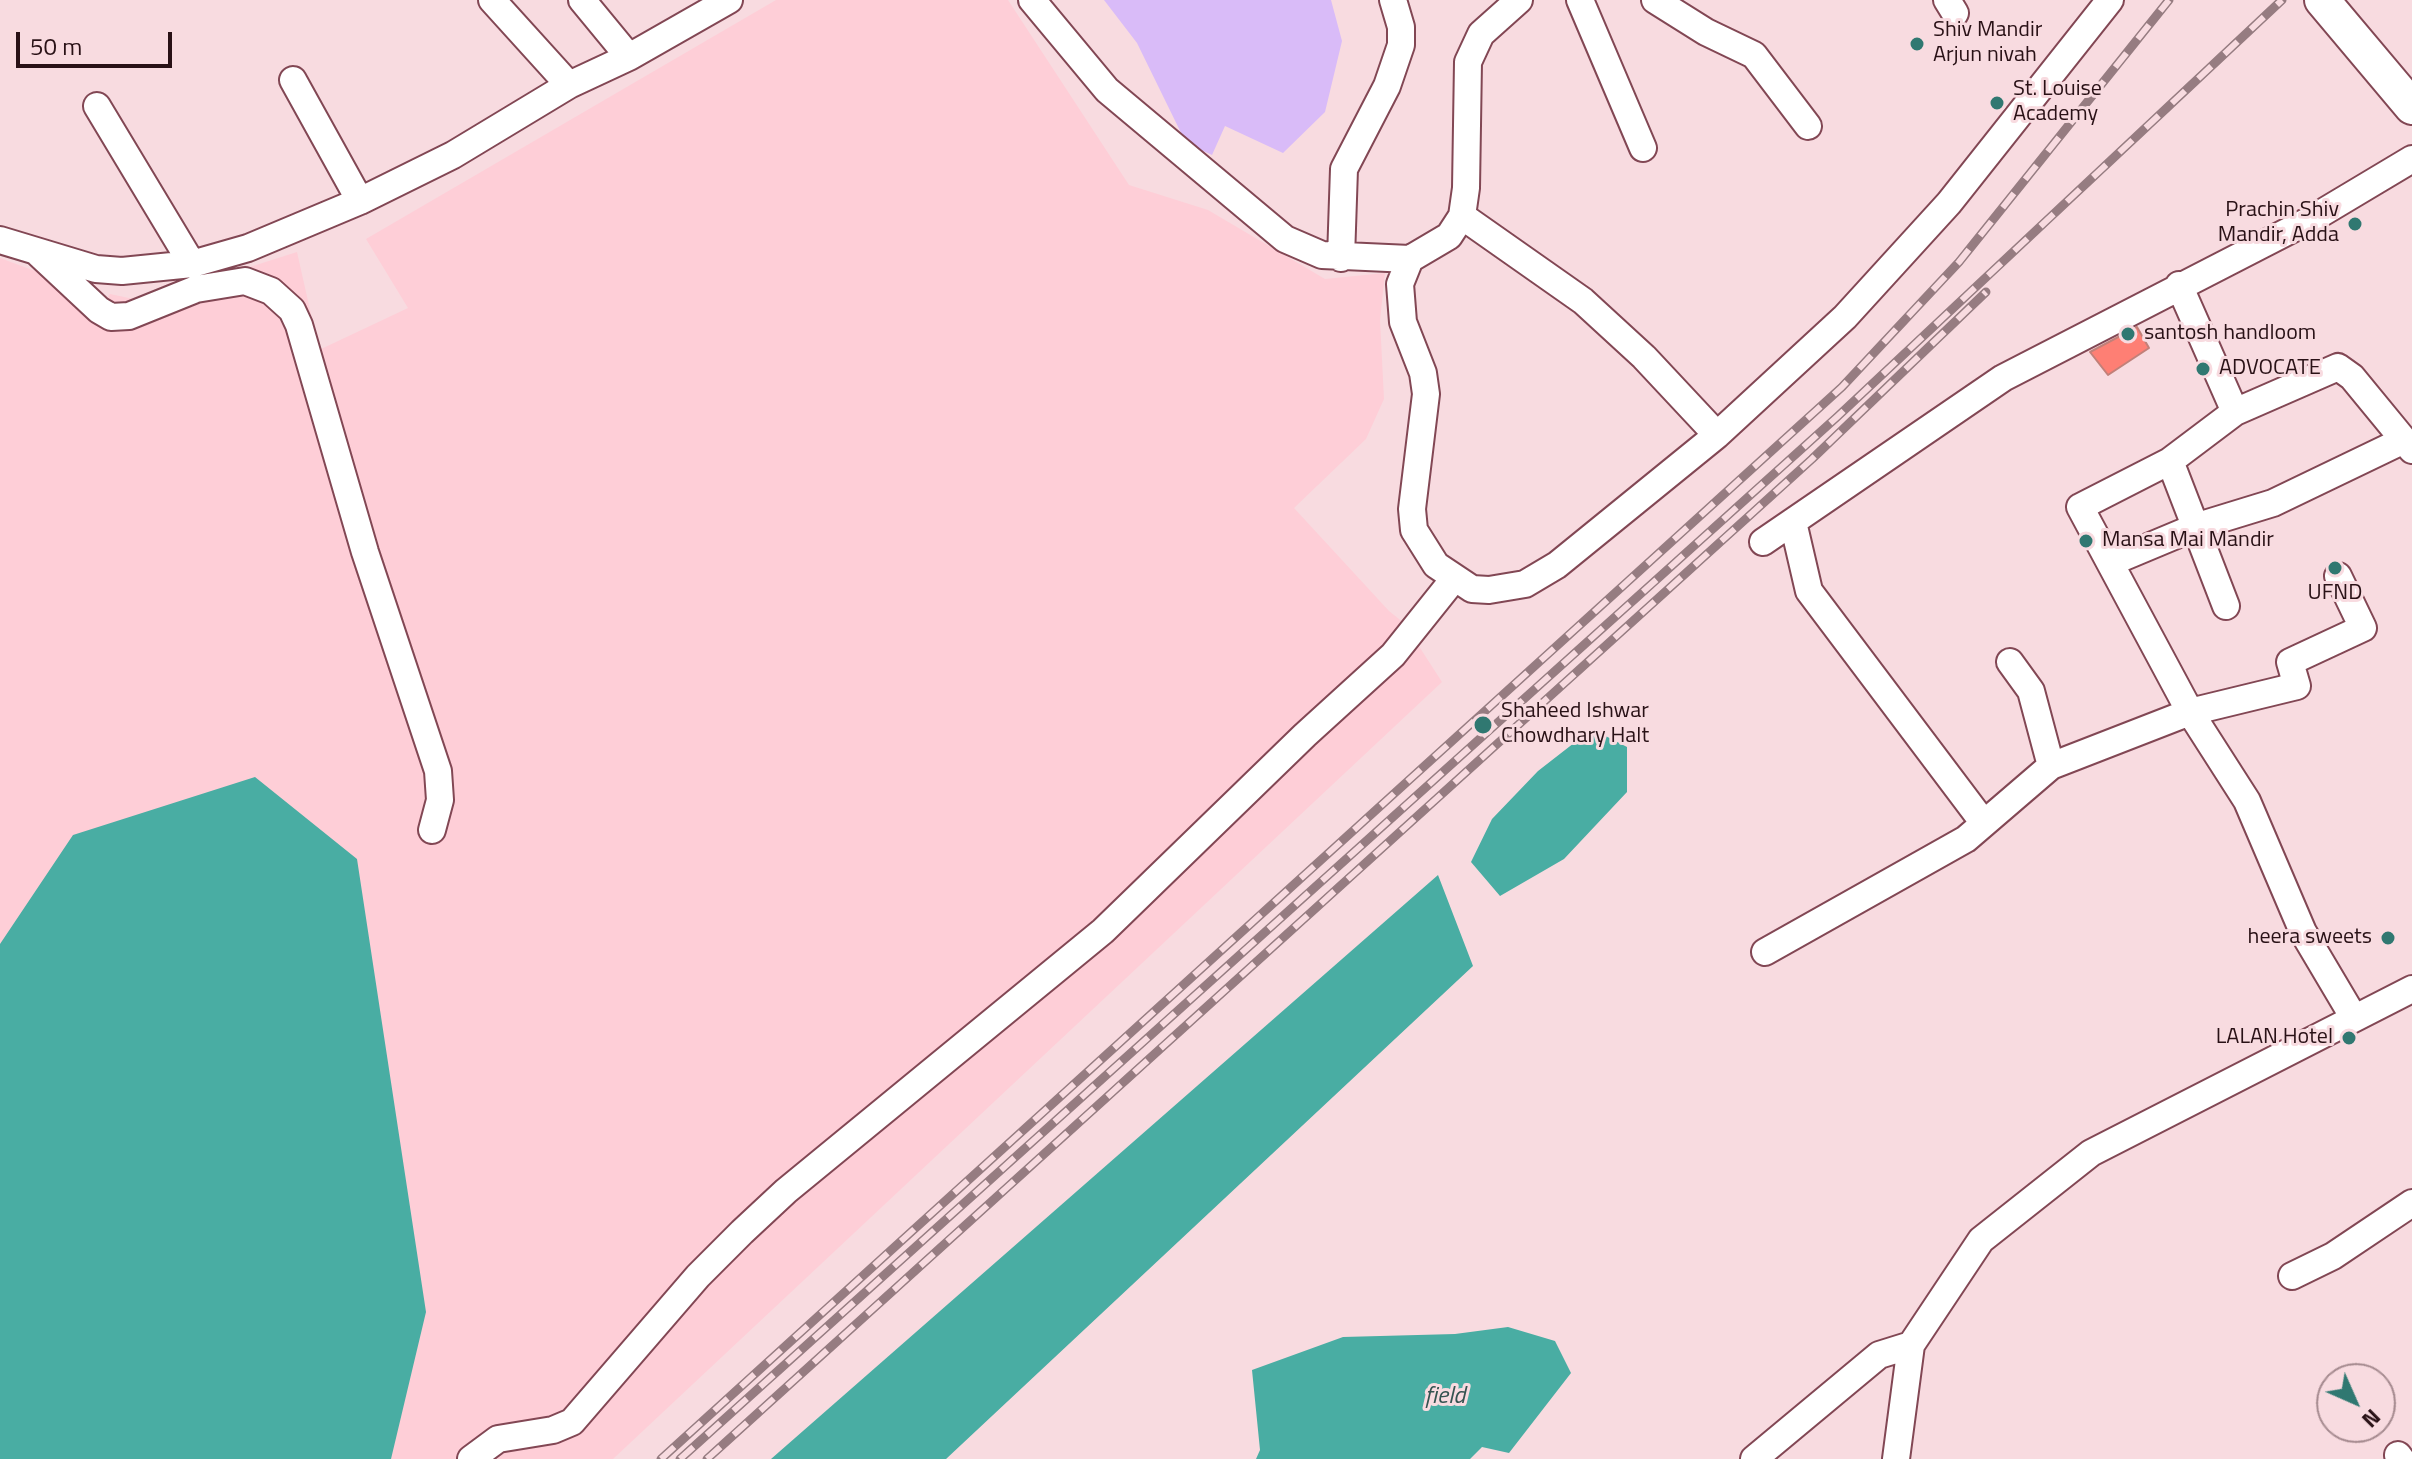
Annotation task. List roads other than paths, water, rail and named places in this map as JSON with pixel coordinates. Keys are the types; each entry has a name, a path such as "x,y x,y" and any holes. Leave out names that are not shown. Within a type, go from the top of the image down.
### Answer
{"main road":[{"path":"2327,2 2412,107"}],"street":[{"path":"492,0 569,85"},
{"path":"582,0 629,57"},
{"path":"1,239 96,269 122,271 192,264 248,248 360,201 453,155 569,85 629,57 729,0"},
{"path":"1032,0 1107,90 1285,239 1322,255 1410,259"},
{"path":"1341,258 1344,169 1387,86 1401,45 1401,27 1393,0"},
{"path":"1520,0 1481,34 1468,62 1466,196 1462,216 1449,236 1410,259 1402,273 1399,297 1403,322 1423,373 1426,394 1412,509 1414,530 1436,565 1453,580 1472,589 1489,590 1525,584 1541,576 1717,435 1883,279 1986,157 2110,0"},
{"path":"1580,0 1643,148"},
{"path":"1655,0 1706,32 1747,49 1808,126"},
{"path":"293,80 360,201"},
{"path":"97,106 192,264"},
{"path":"1763,542 2003,378 2310,220 2412,159"},
{"path":"1462,216 1583,301 1616,329 1717,435"},
{"path":"38,253 99,310 111,317 129,316 196,289 236,281 259,285 292,310 365,552 438,771 440,800 432,830"},
{"path":"2179,285 2235,412"},
{"path":"2112,562 2198,526 2273,503 2408,445 2340,367 2235,412 2170,461 2080,507 2190,712 2247,801 2303,932 2354,1018"},
{"path":"2170,461 2198,526 2226,606"},
{"path":"1793,522 1809,591 1983,822"},
{"path":"1765,952 1966,839 2051,766 2190,712 2297,686 2290,662 2363,628 2338,576"},
{"path":"471,1459 498,1439 553,1430 572,1422 698,1276 742,1232 786,1191 1103,931 1305,735 1393,655 1453,580"},
{"path":"2010,662 2031,691 2051,766"},
{"path":"1896,1459 1911,1345 1981,1240 2091,1153 2412,989"},
{"path":"2292,1276 2333,1256 2412,1203"},
{"path":"1754,1459 1879,1355 1911,1345"}],"water":[{"path":"1592,729 1627,747 1627,792 1564,859 1500,896 1471,862 1492,819 1538,771"},
{"path":"255,777 357,859 426,1312 391,1459 0,1459 0,944 73,835"},
{"path":"1438,875 1473,966 946,1459 771,1459"},
{"name":"field","path":"1508,1327 1555,1341 1571,1373 1509,1453 1482,1447 1470,1459 1256,1459 1260,1450 1252,1370 1343,1337 1455,1334"}],"railway":[{"path":"661,1459 1842,387 1959,262 2169,0"},
{"path":"680,1459 1837,417 2282,0"},
{"path":"707,1459 1812,459 1986,292"}],"place":[{"name":"Shiv Mandir Arjun nivah","path":"1917,44"},
{"name":"St. Louise Academy","path":"1997,103"},
{"name":"Prachin Shiv Mandir, Adda","path":"2355,224"},
{"name":"santosh handloom","path":"2128,334"},
{"name":"ADVOCATE","path":"2203,369"},
{"name":"Mansa Mai Mandir","path":"2086,541"},
{"name":"UFND","path":"2335,568"},
{"name":"Shaheed Ishwar Chowdhary Halt","path":"1483,725"},
{"name":"heera sweets","path":"2388,938"},
{"name":"LALAN Hotel","path":"2349,1038"}]}
